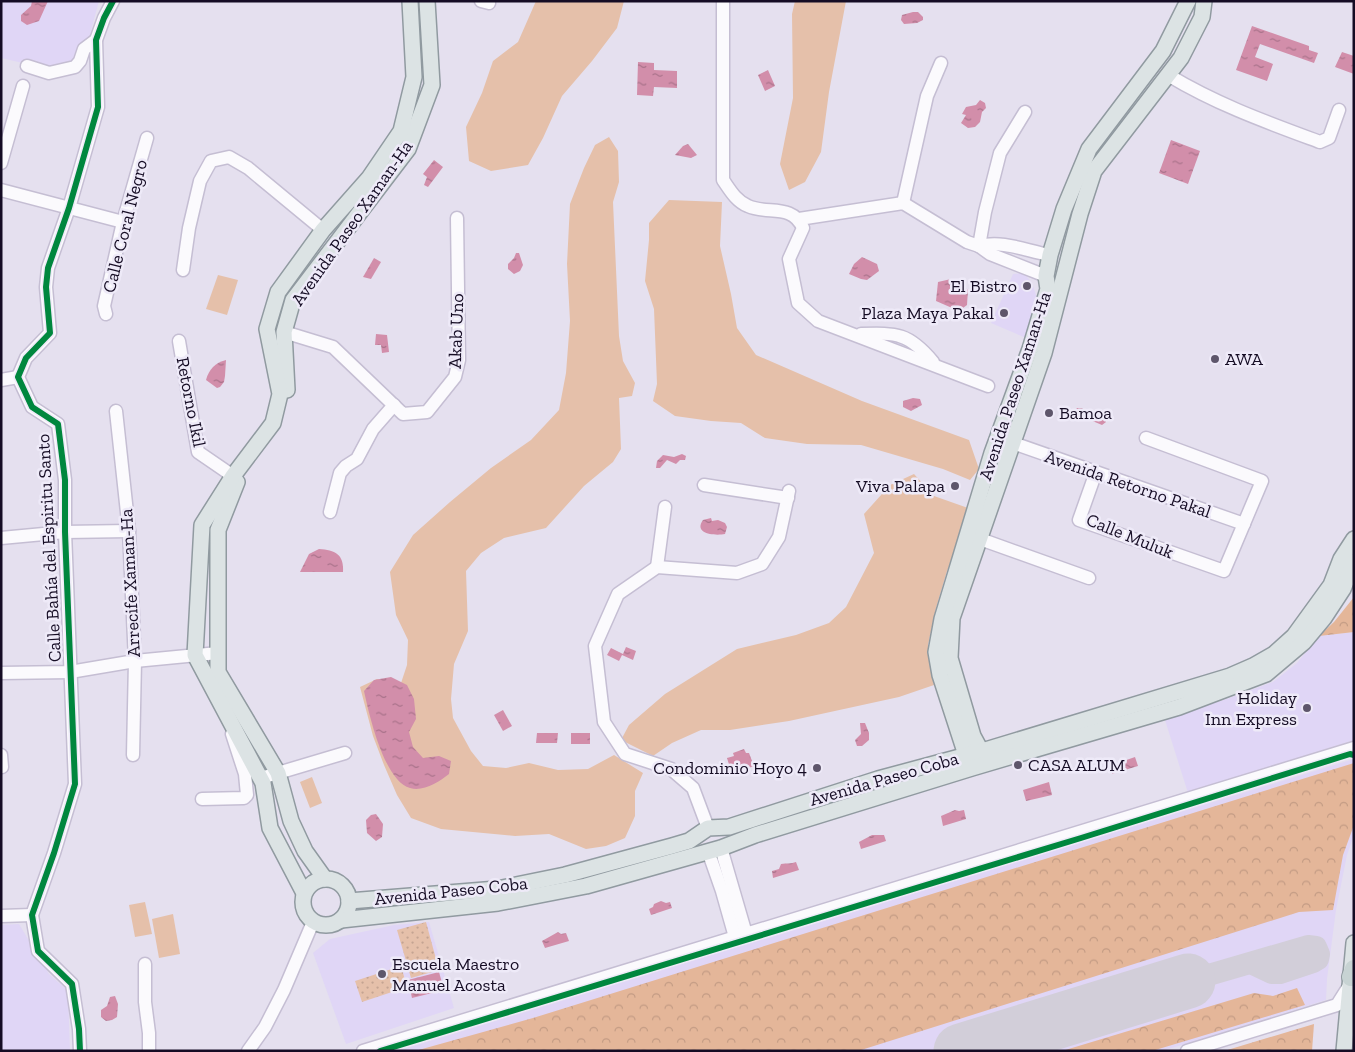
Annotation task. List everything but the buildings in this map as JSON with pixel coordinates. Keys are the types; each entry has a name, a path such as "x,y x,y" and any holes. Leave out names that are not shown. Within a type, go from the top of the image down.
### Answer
{"main road":[{"name":"Avenida Paseo Xaman-Ha","path":"969,761 940,675 936,652 942,619 992,453 1030,348 1048,289 1046,276 1050,255 1064,209 1089,149 1163,51 1188,1"},
{"name":"Avenida Paseo Xaman-Ha","path":"985,758 973,736 950,658 952,618 1044,353 1080,214 1094,171 1181,58 1202,17 1204,1"},
{"name":"Avenida Paseo Xaman-Ha","path":"325,879 305,851 291,821 278,773 218,672 218,530 239,479 283,421 288,397 284,332 293,300 408,149 432,86 427,3"},
{"path":"410,4 427,3"},
{"name":"Avenida Paseo Xaman-Ha","path":"195,655 202,525 233,476 273,423 280,394 268,328 278,292 323,230 369,178 400,131 414,77 410,4"},
{"path":"352,197 365,206"},
{"path":"1064,209 1080,214"},
{"path":"303,258 317,268"},
{"name":"Avenida Paseo Coba","path":"1320,612 1341,559 1354,538"},
{"name":"Avenida Paseo Coba","path":"341,920 498,903 586,886 674,853 708,828 729,827 878,779 985,758 1230,676 1274,654 1294,636 1343,590 1354,562"},
{"path":"195,655 263,783 270,828 304,893"},
{"name":"Avenida Paseo Coba","path":"349,901 497,889 674,853 715,849 969,761"},
{"path":"750,820 755,835"},
{"path":"325,879 337,882 342,886 349,901 341,920 327,926 316,923 308,917 302,906 304,893 313,883 325,879"},
{"path":"1344,1051 1352,977 1350,966 1354,943"}],"street":[{"path":"1,380 18,377 26,358 50,333 46,287 48,268 69,208 98,107 96,40 113,1"},
{"path":"723,1 723,180 735,197 748,206 791,213 799,219 803,228 789,260 798,303 818,321 988,386"},
{"path":"27,66 49,73 75,67 80,61 84,49 96,40"},
{"path":"903,203 927,96 941,63"},
{"path":"1168,75 1236,111 1320,142 1328,138 1339,110"},
{"path":"1,163 23,86"},
{"path":"979,246 985,212 1000,153 1025,112"},
{"name":"Calle Coral Negro","path":"106,314 104,306 123,222 147,138"},
{"path":"183,270 189,228 200,182 211,160 229,157 248,168 323,230"},
{"path":"1,190 123,222"},
{"path":"799,219 903,203 990,254 1046,276"},
{"name":"Akab Uno","path":"284,332 333,347 404,414 427,412 455,377 458,360 457,218"},
{"path":"979,246 994,243 1006,244 1050,255"},
{"name":"Retorno Ikil","path":"179,341 198,452 233,476"},
{"name":"Calle Bahía del Espiritu Santo","path":"18,377 32,406 58,424 65,480 65,532 75,784 54,853 32,915 38,951 72,984 79,1028 80,1051"},
{"path":"330,512 340,473 346,466 357,459 373,429 394,405"},
{"name":"Arrecife Xaman-Ha","path":"116,411 129,531 135,660 133,755"},
{"path":"1146,438 1262,481 1244,524"},
{"name":"Avenida Retorno Pakal","path":"1013,443 1244,524"},
{"name":"Calle Muluk","path":"1096,472 1080,520 1224,571 1244,524"},
{"path":"704,484 788,495 779,537 762,564 737,573 657,567 618,594 595,646 604,722 625,754 671,769 694,788 708,828"},
{"path":"657,567 665,507"},
{"path":"1,538 65,532 129,531"},
{"path":"980,539 1089,578"},
{"path":"1,673 70,672 135,660 218,653"},
{"path":"202,799 244,798 247,795 245,774 223,708"},
{"path":"363,1051 1354,748"},
{"path":"260,778 345,753"},
{"path":"715,849 740,936"},
{"path":"1,916 32,915"},
{"path":"248,1051 265,1027 316,923"},
{"path":"256,1051 288,1002 316,923"},
{"path":"145,964 145,1002 150,1051"},
{"path":"1187,1051 1337,1005 1352,977"}],"shaded area":[{"path":"4,1 99,1 89,38 69,65 49,69 1,58 1,9"},
{"path":"536,1 624,1 617,28 562,96 543,138 528,165 491,171 469,161 466,127 482,93 493,61 518,42"},
{"path":"795,1 846,1 829,92 821,152 805,182 789,190 780,164 793,98 792,14"},
{"path":"609,137 618,151 619,182 613,202 619,336 623,361 635,383 632,396 619,398 621,449 613,462 584,486 546,528 504,538 481,553 466,571 468,631 454,664 451,699 453,718 471,751 483,766 506,768 529,763 558,770 588,769 614,755 643,773 635,791 635,816 625,838 606,846 586,849 549,834 515,836 441,829 411,818 397,795 384,765 373,736 360,687 377,679 401,683 407,665 408,640 396,615 390,572 413,535 491,468 531,440 559,410 566,373 570,321 567,264 570,204 595,145"},
{"path":"669,200 722,202 720,246 737,328 756,355 862,401 969,440 979,469 970,480 943,469 861,445 807,444 765,438 741,423 675,416 653,401 657,384 654,309 645,281 649,223"},
{"path":"1024,273 1032,283 1038,301 1026,338 991,323 1013,274"},
{"path":"218,275 238,280 227,315 206,309"},
{"path":"914,474 934,496 968,508 961,538 947,571 936,608 928,645 934,685 899,697 789,721 730,730 701,730 672,743 653,756 621,740 629,725 665,694 737,649 796,635 829,623 846,607 874,553 864,514 890,485"},
{"path":"1354,632 1354,740 1188,793 1164,717 1221,701 1273,682 1297,663 1319,636"},
{"path":"1354,759 1354,835 1347,855 1336,910 1326,1000 1162,1051 397,1051"},
{"path":"312,777 322,803 310,808 300,782"},
{"path":"145,902 152,934 135,937 129,905"},
{"path":"173,914 180,954 159,958 152,919"},
{"path":"426,922 439,970 411,978 397,930"},
{"name":"Escuela Maestro Manuel Acosta","path":"429,922 454,1008 346,1044 313,953 330,939 394,925"},
{"path":"19,924 49,974 68,991 70,1051 1,1051 1,925"},
{"path":"401,966 407,987 362,1002 355,981"}],"green space":[{"path":"1354,597 1354,632 1319,636 1334,622"},
{"path":"1354,763 1354,825 1343,855 1333,910 1299,912 858,1051 415,1051 533,1018"},
{"path":"1297,988 1305,1005 1152,1051 1062,1051 1254,993 1273,996"},
{"path":"1314,1024 1312,1051 1224,1051"}],"water":[{"path":"32,1 48,1 39,21 27,25 21,21 21,15 31,6"},
{"path":"918,12 923,17 923,20 917,23 904,24 901,20 902,15"},
{"path":"1252,26 1309,46 1309,50 1318,53 1314,63 1260,44 1255,57 1273,64 1267,81 1236,70"},
{"path":"1342,52 1354,56 1354,74 1335,67"},
{"path":"638,62 654,63 654,70 677,71 677,88 654,87 653,96 637,95"},
{"path":"768,70 775,86 765,91 758,75"},
{"path":"980,100 985,103 986,108 982,112 980,122 975,127 968,128 961,123 966,115 962,114 966,107 976,105"},
{"path":"1171,140 1200,151 1188,184 1159,173"},
{"path":"688,144 697,155 691,158 675,155 683,146"},
{"path":"434,160 443,167 428,187 424,185 427,177 423,174"},
{"path":"516,253 519,253 523,265 520,271 514,274 508,269 508,264"},
{"path":"862,257 877,264 879,271 867,280 849,274 854,264"},
{"path":"374,258 381,262 371,279 363,277"},
{"path":"951,279 968,290 967,305 959,311 936,301 938,282"},
{"path":"376,334 387,335 389,352 382,353 381,345 375,345"},
{"path":"226,360 224,382 217,388 206,380 213,367"},
{"path":"913,398 920,399 922,405 911,411 903,407 903,401"},
{"path":"1077,408 1091,411 1106,418 1106,422 1102,425 1075,415"},
{"path":"682,454 686,456 685,460 680,460 676,464 667,460 660,468 656,468 657,461 663,455 674,457"},
{"path":"711,518 712,521 718,520 725,523 727,527 725,534 716,535 703,531 701,525 703,520"},
{"path":"319,549 330,550 337,554 342,561 343,572 300,572 309,554"},
{"path":"626,647 636,651 633,660 622,655 619,661 607,655 611,648 623,654"},
{"path":"391,677 407,685 414,699 416,719 409,732 413,747 423,758 439,756 451,761 449,774 436,783 420,789 410,788 401,783 393,773 379,746 370,715 364,691 374,680"},
{"path":"503,710 512,726 503,731 494,715"},
{"path":"860,723 865,723 869,733 869,740 862,746 857,746 855,740 861,734"},
{"path":"537,733 558,733 557,743 536,743"},
{"path":"571,733 590,733 590,744 571,744"},
{"path":"744,749 746,753 749,753 754,766 732,774 727,758 734,756 733,753"},
{"path":"1135,757 1138,766 1112,774 1112,765"},
{"path":"1049,782 1052,795 1026,801 1023,790"},
{"path":"955,810 964,810 966,819 943,826 941,816"},
{"path":"376,814 383,824 382,837 376,841 367,833 366,820 371,815"},
{"path":"872,835 884,835 886,841 861,849 859,842"},
{"path":"796,862 799,870 773,878 772,871 779,869 781,864"},
{"path":"661,901 670,902 672,908 651,915 649,909"},
{"path":"558,932 561,934 566,933 569,941 545,948 542,941"},
{"path":"439,972 444,990 412,998 408,980"},
{"path":"115,996 118,1004 117,1017 106,1021 101,1017 101,1010 107,1006 110,997"}],"taxiway":[{"path":"1188,981 1308,946 1316,947 1319,954 1318,959 1313,962 1280,973 1272,973 1251,963"}],"runway":[{"path":"961,1051 1188,981"}],"cycle path":[{"path":"80,1051 79,1029 72,984 38,951 32,915 54,853 75,784 65,532 65,480 58,424 32,407 18,377 26,358 50,333 46,287 48,268 69,208 98,107 96,40 113,1"},
{"path":"380,1051 1081,838 1350,754 1354,755"}],"place":[{"name":"El Bistro","path":"1027,286"},
{"name":"Plaza Maya Pakal","path":"1004,313"},
{"name":"AWA","path":"1215,359"},
{"name":"Bamoa","path":"1049,413"},
{"name":"Viva Palapa","path":"955,486"},
{"name":"Holiday Inn Express","path":"1307,708"},
{"name":"CASA ALUM","path":"1018,765"},
{"name":"Condominio Hoyo 4","path":"817,768"},
{"name":"Escuela Maestro Manuel Acosta","path":"382,974"}]}
